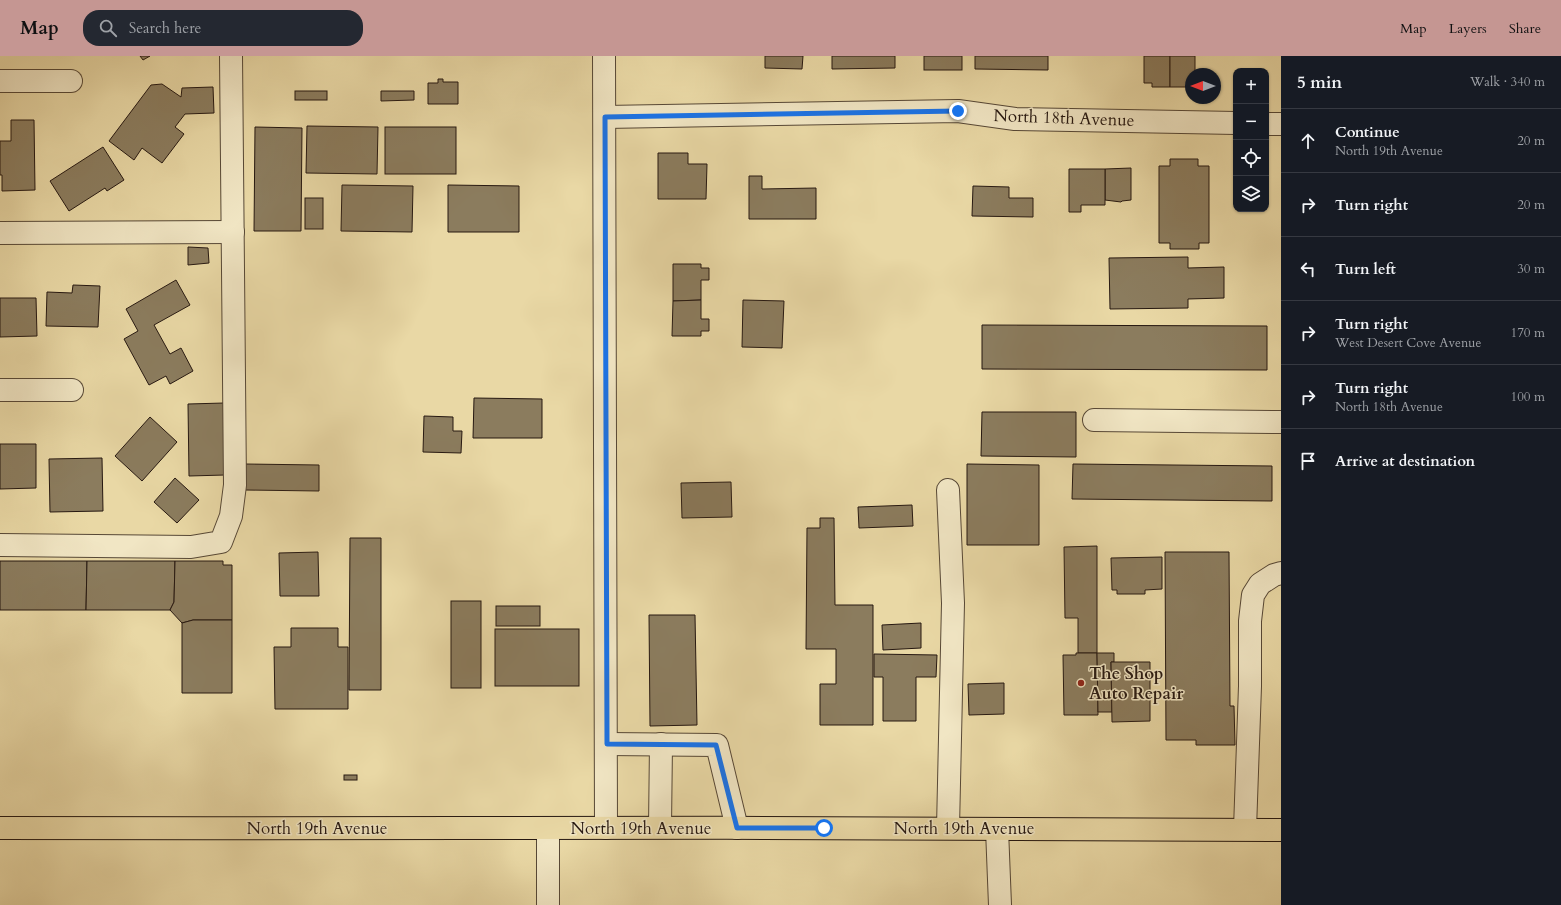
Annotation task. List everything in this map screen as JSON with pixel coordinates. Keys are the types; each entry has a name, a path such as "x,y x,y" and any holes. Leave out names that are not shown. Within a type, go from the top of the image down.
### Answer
{"main road":[{"name":"North 19th Avenue","path":"0,828 660,827 1281,830"}],"street":[{"path":"0,545 191,547 222,542 232,516 236,485 231,56"},
{"path":"604,56 607,744 606,828"},
{"path":"0,80 71,81"},
{"name":"North 18th Avenue","path":"605,117 958,111 1015,119 1233,123"},
{"path":"1269,124 1281,124"},
{"path":"0,233 233,232"},
{"path":"0,390 72,390"},
{"path":"1094,420 1281,422"},
{"path":"948,490 953,603 948,828"},
{"path":"1245,829 1250,686 1250,621 1253,595 1260,584 1274,575 1281,573"},
{"path":"607,744 716,745 737,828"},
{"path":"660,827 661,744"},
{"path":"548,828 548,905"},
{"path":"997,829 1000,905"}],"building":[{"path":"140,56 150,56 143,60"},
{"path":"765,56 803,56 802,69 765,68"},
{"path":"832,56 895,56 895,68 832,69"},
{"path":"924,56 962,56 962,70 924,70"},
{"path":"975,56 1048,56 1048,70 975,69"},
{"path":"1144,56 1170,56 1170,87 1152,87 1152,83 1144,83"},
{"path":"1170,56 1195,56 1195,68 1185,68 1185,87 1170,87"},
{"path":"438,79 443,79 443,82 458,82 458,104 428,104 428,83 438,83"},
{"path":"162,84 181,97 182,88 213,87 214,113 185,114 175,127 184,134 162,163 142,148 134,160 109,141 151,85"},
{"path":"295,91 327,91 327,100 295,100"},
{"path":"381,91 414,91 414,100 381,101"},
{"path":"11,120 34,120 35,190 2,191 2,175 0,175 0,141 11,141"},
{"path":"307,126 378,127 377,174 306,173"},
{"path":"255,127 302,128 301,231 254,231"},
{"path":"385,127 456,127 456,174 385,174"},
{"path":"103,147 124,180 107,191 105,188 69,211 50,181"},
{"path":"658,153 688,153 688,164 707,164 706,199 658,199"},
{"path":"1170,159 1198,159 1198,166 1209,166 1209,243 1199,243 1199,249 1170,249 1170,243 1159,243 1159,166 1170,166"},
{"path":"1131,168 1131,200 1121,202 1105,200 1105,169"},
{"path":"1069,169 1105,169 1105,205 1081,205 1081,212 1069,212"},
{"path":"749,176 762,176 762,189 816,188 816,219 749,219"},
{"path":"342,185 413,186 412,232 341,231"},
{"path":"448,185 519,186 519,232 448,232"},
{"path":"973,186 1009,187 1009,198 1033,198 1033,217 972,216"},
{"path":"305,198 323,198 323,229 305,229"},
{"path":"188,247 208,248 209,263 188,265"},
{"path":"1188,257 1188,268 1224,267 1224,298 1188,299 1188,308 1110,309 1109,258"},
{"path":"673,264 701,264 701,268 709,268 709,280 701,280 701,300 673,301"},
{"path":"176,280 190,305 154,325 170,354 181,348 193,371 170,384 166,376 149,385 124,339 138,331 126,309"},
{"path":"73,285 100,286 98,327 46,326 47,292 72,293"},
{"path":"0,298 36,298 37,336 0,337"},
{"path":"701,300 701,319 709,319 709,331 701,331 701,336 672,336 673,301"},
{"path":"743,300 784,301 782,348 742,347"},
{"path":"982,325 1267,326 1267,370 982,369"},
{"path":"474,398 542,399 542,438 473,438"},
{"path":"224,403 225,475 189,476 188,404"},
{"path":"982,412 1076,412 1076,457 981,456"},
{"path":"424,416 453,417 453,431 462,431 461,453 423,452"},
{"path":"150,417 177,442 142,481 115,456"},
{"path":"0,444 36,444 36,488 0,489"},
{"path":"102,458 103,511 50,512 49,459"},
{"path":"245,464 319,465 319,491 245,490"},
{"path":"967,464 1039,465 1039,545 967,545"},
{"path":"1073,464 1272,466 1272,501 1072,499"},
{"path":"175,478 199,500 177,523 154,502"},
{"path":"731,482 732,517 682,518 681,483"},
{"path":"912,505 913,526 859,528 858,507"},
{"path":"820,518 834,518 835,605 873,605 873,725 820,725 820,684 836,684 836,649 806,649 807,528 820,528"},
{"path":"350,538 381,538 381,690 349,690"},
{"path":"1097,546 1097,653 1078,653 1078,618 1065,618 1064,547"},
{"path":"318,552 319,596 280,596 279,553"},
{"path":"1165,552 1229,552 1230,706 1234,706 1235,745 1196,745 1196,740 1166,740"},
{"path":"1162,557 1162,589 1145,590 1145,594 1117,594 1117,590 1112,590 1111,558"},
{"path":"0,561 87,561 86,610 0,610"},
{"path":"87,561 175,561 174,602 170,610 86,610"},
{"path":"175,561 223,561 223,565 232,565 232,620 193,620 182,623 170,610 174,602"},
{"path":"451,601 481,601 481,688 451,688"},
{"path":"496,606 540,606 540,626 496,626"},
{"path":"649,615 695,615 697,725 650,726"},
{"path":"193,620 232,620 232,693 182,693 182,623"},
{"path":"921,623 921,648 883,650 882,625"},
{"path":"291,628 338,628 338,647 348,647 348,709 275,709 274,647 291,647"},
{"path":"495,629 579,629 579,686 495,686"},
{"name":"The Shop Auto Repair","path":"1076,653 1097,653 1098,715 1064,715 1063,655 1076,655"},
{"path":"1097,653 1114,653 1114,662 1111,662 1112,712 1098,712"},
{"path":"874,654 937,655 936,677 916,677 916,721 883,721 883,677 874,677"},
{"path":"1111,662 1150,662 1150,721 1112,722"},
{"path":"1004,683 1004,714 969,715 968,684"},
{"path":"344,775 357,775 357,780 344,780"}],"place":[{"name":"The Shop Auto Repair","path":"1081,683"}],"route":[{"path":"824,828 737,828 716,745 607,744 605,117 958,111"}]}
